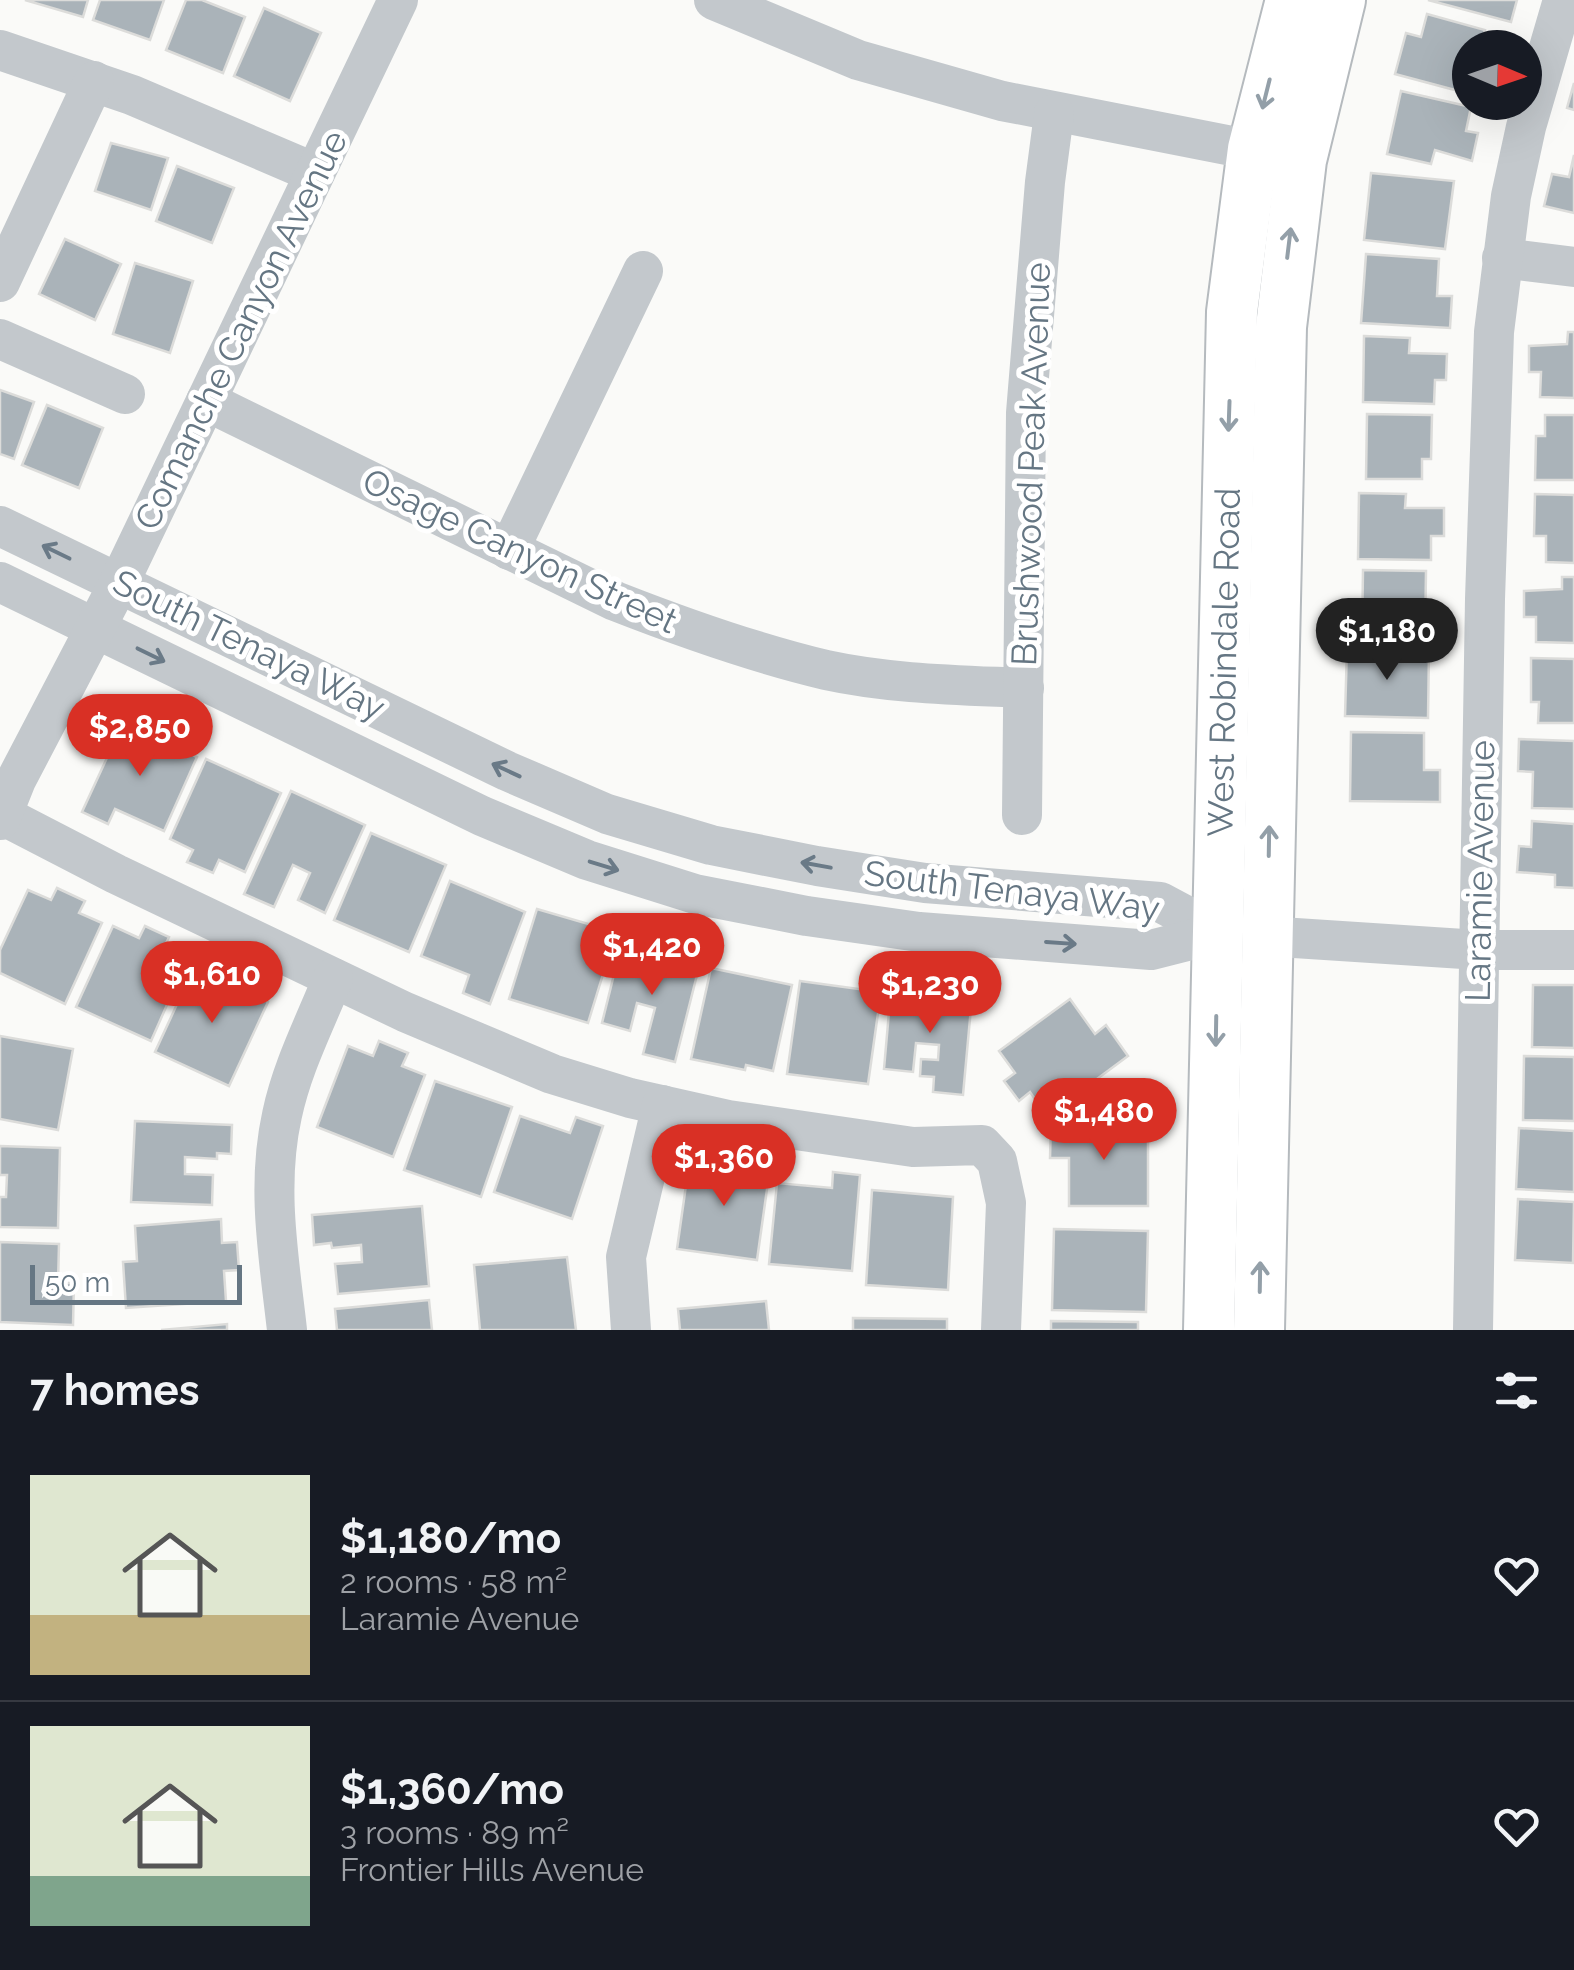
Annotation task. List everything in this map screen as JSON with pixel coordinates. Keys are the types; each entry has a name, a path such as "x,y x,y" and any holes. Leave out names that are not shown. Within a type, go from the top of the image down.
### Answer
{"main road":[{"name":"West Robindale Road","path":"1210,1330 1232,312 1253,149 1291,0"},
{"name":"West Robindale Road","path":"1259,1330 1281,327 1301,160 1340,0"}],"street":[{"name":"Comanche Canyon Avenue","path":"1,816 119,582 398,0"},
{"name":"Laramie Avenue","path":"1473,1330 1488,466 1494,332 1502,258 1526,127 1563,0"},
{"path":"726,2 858,60 1054,114 1301,160"},
{"path":"0,50 94,81 226,133 315,174"},
{"path":"0,282 94,81"},
{"name":"Brushwood Peak Avenue","path":"1022,815 1026,413 1054,114"},
{"path":"1502,258 1574,267"},
{"path":"509,550 643,271"},
{"path":"0,339 124,394"},
{"name":"Osage Canyon Street","path":"206,401 615,601 682,627 828,670 942,685 1024,688"},
{"name":"South Tenaya Way","path":"0,526 507,771 608,814 711,845 818,866 925,882 1160,902 1218,933"},
{"name":"South Tenaya Way","path":"0,582 482,816 587,860 696,894 807,916 919,932 1151,950 1218,933"},
{"path":"1,816 333,978 552,1074 728,1120 913,1147 982,1146 997,1161 1006,1203 1001,1330"},
{"path":"1218,933 1478,950 1574,950"},
{"path":"287,1330 274,1225 274,1175 281,1118 291,1079 333,978"},
{"path":"631,1330 626,1256 662,1105"}],"building":[{"path":"25,0 88,0 83,17"},
{"path":"100,0 164,0 150,40 93,20"},
{"path":"186,0 202,0 245,17 223,73 166,50"},
{"path":"1428,0 1517,0 1511,22"},
{"path":"264,8 321,33 290,101 234,76"},
{"path":"1427,14 1485,30 1452,30 1452,89 1395,74 1406,33 1421,37"},
{"path":"1574,83 1574,110 1567,108"},
{"path":"1401,91 1452,103 1452,120 1468,120 1466,131 1478,133 1472,161 1435,150 1431,164 1387,154"},
{"path":"111,143 168,158 151,210 95,191"},
{"path":"1574,155 1574,213 1544,206 1552,174 1569,177"},
{"path":"177,166 234,188 212,243 156,221"},
{"path":"1371,173 1454,181 1445,249 1364,240"},
{"path":"65,239 121,264 95,320 39,294"},
{"path":"1366,254 1439,259 1437,296 1452,296 1450,328 1361,323"},
{"path":"135,263 193,281 170,353 113,334"},
{"path":"1568,332 1574,332 1574,398 1540,397 1541,372 1529,372 1529,346 1567,344"},
{"path":"1364,336 1410,338 1409,353 1447,354 1446,380 1435,380 1434,404 1363,402"},
{"path":"0,390 34,402 14,459 0,454"},
{"path":"47,405 103,428 79,488 22,465"},
{"path":"1367,414 1432,415 1431,459 1422,459 1422,479 1366,479"},
{"path":"1545,415 1574,415 1574,480 1535,480 1536,436 1545,436"},
{"path":"1359,493 1406,494 1405,508 1444,508 1444,536 1431,536 1431,560 1358,559"},
{"path":"1535,494 1574,495 1574,563 1546,562 1546,536 1534,536"},
{"path":"1363,570 1426,571 1425,637 1362,636"},
{"path":"1562,577 1574,577 1574,643 1536,642 1536,617 1524,617 1524,591 1562,589"},
{"path":"1347,648 1429,649 1428,718 1345,716"},
{"path":"1531,658 1574,659 1574,723 1538,723 1539,702 1531,702"},
{"path":"123,723 197,757 164,831 115,809 108,824 82,812"},
{"path":"1351,732 1424,733 1424,770 1440,770 1440,802 1350,801"},
{"path":"1519,739 1574,741 1574,809 1532,808 1533,772 1518,771"},
{"path":"206,759 281,793 245,872 219,860 213,873 187,862 193,850 170,839"},
{"path":"291,791 365,825 325,913 298,900 310,873 293,865 274,907 244,894"},
{"path":"1532,821 1574,824 1574,888 1555,887 1555,875 1517,872 1519,846 1531,847"},
{"path":"371,833 446,865 409,952 334,920"},
{"path":"450,881 525,912 490,1004 463,993 469,975 421,956"},
{"path":"57,888 85,901 79,913 102,923 65,1004 0,973 0,950 28,890 51,900"},
{"path":"537,909 616,932 588,1023 509,999"},
{"path":"113,926 139,938 145,926 169,937 162,952 186,962 151,1041 76,1007"},
{"path":"621,946 699,967 675,1062 643,1054 655,1008 637,1003 630,1031 602,1023"},
{"path":"195,965 268,1002 229,1086 155,1052"},
{"path":"711,968 792,985 773,1071 746,1065 745,1070 691,1059"},
{"path":"800,981 881,992 868,1084 787,1074"},
{"path":"1533,985 1574,985 1574,1048 1532,1047"},
{"path":"891,989 972,997 963,1095 933,1092 934,1077 920,1076 921,1059 938,1060 939,1045 916,1043 913,1072 884,1069"},
{"path":"1070,999 1095,1034 1106,1025 1128,1056 1047,1116 1030,1092 1019,1101 1004,1081 1015,1073 999,1051"},
{"path":"0,1036 73,1049 58,1130 0,1119"},
{"path":"379,1041 408,1053 402,1066 425,1075 393,1157 317,1127 348,1046 373,1056"},
{"path":"1524,1056 1574,1057 1574,1121 1523,1120"},
{"path":"435,1081 512,1107 481,1197 404,1170"},
{"path":"520,1116 570,1133 576,1117 603,1126 572,1219 494,1192"},
{"path":"135,1121 232,1125 231,1154 217,1153 217,1159 185,1157 185,1174 213,1175 212,1205 131,1202"},
{"path":"1051,1124 1148,1125 1148,1206 1069,1206 1069,1158 1050,1158"},
{"path":"1519,1128 1574,1131 1574,1192 1516,1189"},
{"path":"0,1146 60,1148 58,1228 0,1227 0,1197 6,1197 7,1175 0,1175"},
{"path":"721,1153 748,1157 746,1172 769,1175 757,1260 677,1249 689,1164 719,1168"},
{"path":"833,1172 860,1175 852,1271 769,1264 777,1183 832,1188"},
{"path":"872,1190 953,1197 948,1290 866,1285"},
{"path":"1518,1199 1574,1202 1573,1263 1515,1260"},
{"path":"422,1206 429,1286 338,1294 335,1264 362,1262 361,1245 314,1245 312,1215"},
{"path":"221,1219 222,1243 237,1242 239,1270 224,1271 226,1301 126,1308 123,1262 137,1261 135,1226"},
{"path":"1054,1229 1148,1231 1146,1312 1052,1310"},
{"path":"0,1242 59,1244 58,1283 74,1283 73,1325 0,1322"},
{"path":"567,1257 576,1330 480,1330 474,1265"},
{"path":"429,1300 432,1330 337,1330 335,1309"},
{"path":"766,1301 769,1330 680,1330 678,1309"},
{"path":"853,1318 947,1319 947,1330 853,1330"},
{"path":"1051,1321 1138,1322 1138,1330 1051,1330"},
{"path":"227,1324 227,1330 161,1330"}]}
